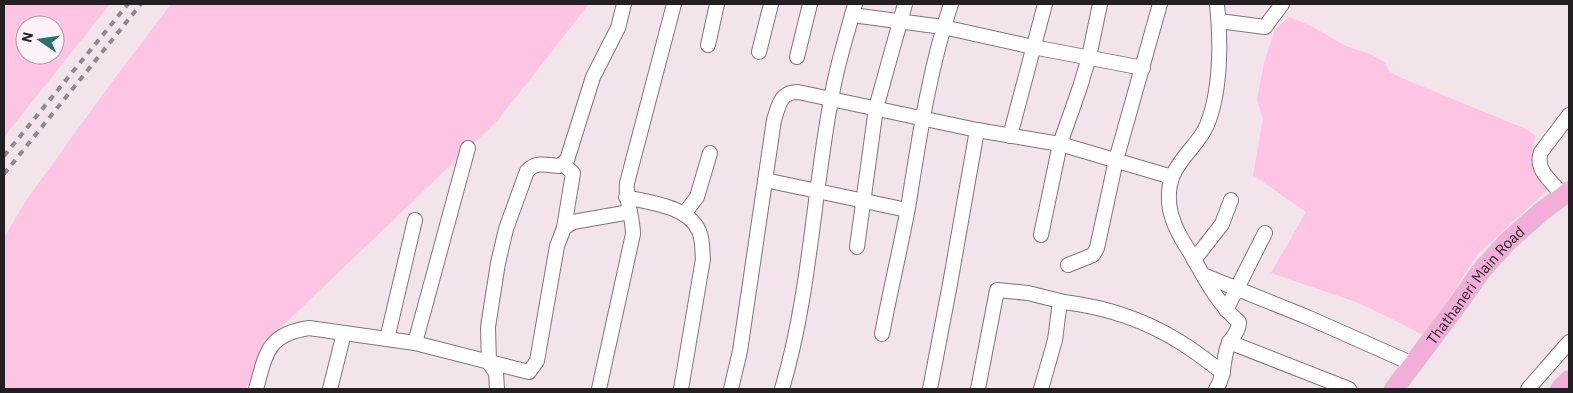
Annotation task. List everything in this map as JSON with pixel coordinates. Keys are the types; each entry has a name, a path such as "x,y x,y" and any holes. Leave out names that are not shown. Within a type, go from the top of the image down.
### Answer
{"main road":[{"name":"Thathaneri Main Road","path":"1394,389 1481,270 1508,241 1566,194"},
{"path":"1560,389 1569,380"}],"street":[{"path":"497,389 496,373 489,362 488,327 498,263 506,229 527,171 532,166 538,164 559,166 567,160 593,77 618,28 624,4"},
{"path":"599,389 633,234 633,223 626,198 627,183 674,4"},
{"path":"708,45 717,4"},
{"path":"759,52 771,4"},
{"path":"797,57 810,4"},
{"path":"857,246 876,108 905,4"},
{"path":"882,334 907,210 922,119 943,27 951,4"},
{"path":"1010,136 1045,4"},
{"path":"1041,235 1060,144 1089,57 1100,4"},
{"path":"1068,265 1093,255 1097,248 1116,160 1160,4"},
{"path":"1216,389 1224,373 1224,362 1230,342 1238,329 1239,322 1226,310 1213,293 1177,232 1169,202 1172,177 1203,131 1215,99 1219,45 1217,4"},
{"path":"1219,21 1265,27 1282,4"},
{"path":"782,389 796,336 831,99 854,9 900,20 1143,68"},
{"path":"732,389 740,351 774,120 784,96 790,92 798,92 977,130 1060,144 1172,177"},
{"path":"1566,194 1540,168 1538,158 1569,115"},
{"path":"930,389 977,130"},
{"path":"415,343 468,148"},
{"path":"684,214 697,197 710,153"},
{"path":"256,389 265,356 277,340 292,331 309,328 415,343 529,372 537,361 557,246 564,228 573,173 563,164"},
{"path":"765,180 907,210"},
{"path":"626,198 660,204 684,214 690,218 702,242 703,259 681,389"},
{"path":"1194,260 1222,224 1231,200"},
{"path":"564,228 573,222 630,212"},
{"path":"387,339 415,220"},
{"path":"1226,310 1266,233"},
{"path":"1203,275 1238,288 1413,364"},
{"path":"978,389 997,290 1028,293 1123,315 1154,327 1179,341 1224,373"},
{"path":"1040,389 1055,340 1059,309 1064,302"},
{"path":"330,389 344,333"},
{"path":"1230,342 1349,389"},
{"path":"1528,389 1569,342"}],"shaded area":[{"path":"4,4 110,4 65,60 65,15 15,15 15,65 61,65 4,137"},
{"path":"171,4 589,4 498,120 273,335 246,389 4,389 4,238 25,202"},
{"path":"1289,17 1311,26 1346,46 1370,54 1384,62 1390,72 1404,79 1526,129 1535,135 1531,163 1555,183 1478,254 1425,336 1356,302 1271,273 1306,212 1253,175 1263,119 1257,100 1264,63 1275,29"}],"railway":[{"path":"4,156 128,4"},
{"path":"4,174 141,4"}]}
